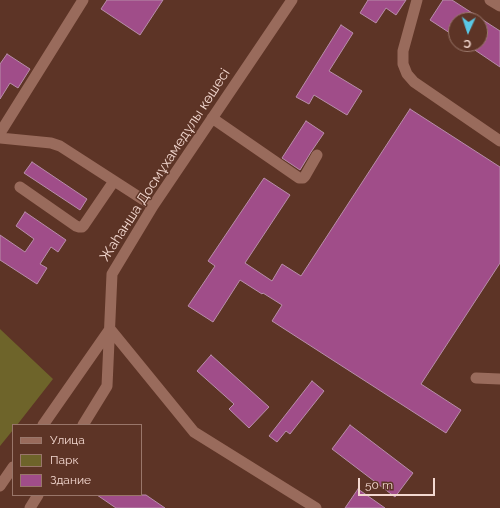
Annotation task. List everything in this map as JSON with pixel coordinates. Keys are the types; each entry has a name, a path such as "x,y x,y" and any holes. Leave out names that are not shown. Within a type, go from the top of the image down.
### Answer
{"street":[{"path":"0,133 83,0"},
{"name":"Жаһанша Досмұхамедұлы көшесі","path":"84,424 107,386 112,274 153,206 292,0"},
{"path":"417,0 403,51 403,64 407,74 414,82 500,141"},
{"path":"490,0 500,6"},
{"path":"212,118 299,178 303,178 305,176 317,156"},
{"path":"0,138 51,143 60,146 153,206"},
{"path":"20,187 76,226 82,227 114,181"},
{"path":"44,424 110,329 194,432 316,508"},
{"path":"476,378 500,378"},
{"path":"0,486 12,468"},
{"path":"30,508 37,496"}],"green space":[{"path":"0,329 53,379 18,424 12,424 12,431 0,446"}],"building":[{"path":"107,0 163,0 140,35 101,9"},
{"path":"368,0 406,0 396,15 386,8 376,23 360,13"},
{"path":"443,0 452,0 471,12 448,12 448,32 430,20"},
{"path":"488,23 500,31 500,67 478,52 488,52"},
{"path":"341,25 353,33 329,71 362,91 347,115 314,95 309,104 296,97"},
{"path":"7,54 30,69 18,88 10,83 0,99 0,64"},
{"path":"410,109 500,167 500,263 421,384 461,410 446,433 272,321 282,305 240,280 213,322 188,306 215,266 208,261 264,178 290,195 245,263 272,281 282,264 301,276"},
{"path":"306,121 324,133 300,170 282,158"},
{"path":"32,162 87,199 80,210 24,173"},
{"path":"25,212 66,240 58,252 51,247 40,264 47,268 37,284 0,260 0,235 25,252 34,239 16,226"},
{"path":"211,355 269,407 249,428 229,409 234,404 197,371"},
{"path":"312,381 324,391 290,434 286,431 277,442 269,436"},
{"path":"350,425 413,473 395,497 332,449"},
{"path":"358,489 385,508 345,508"},
{"path":"146,495 165,508 116,508 98,496"}]}
